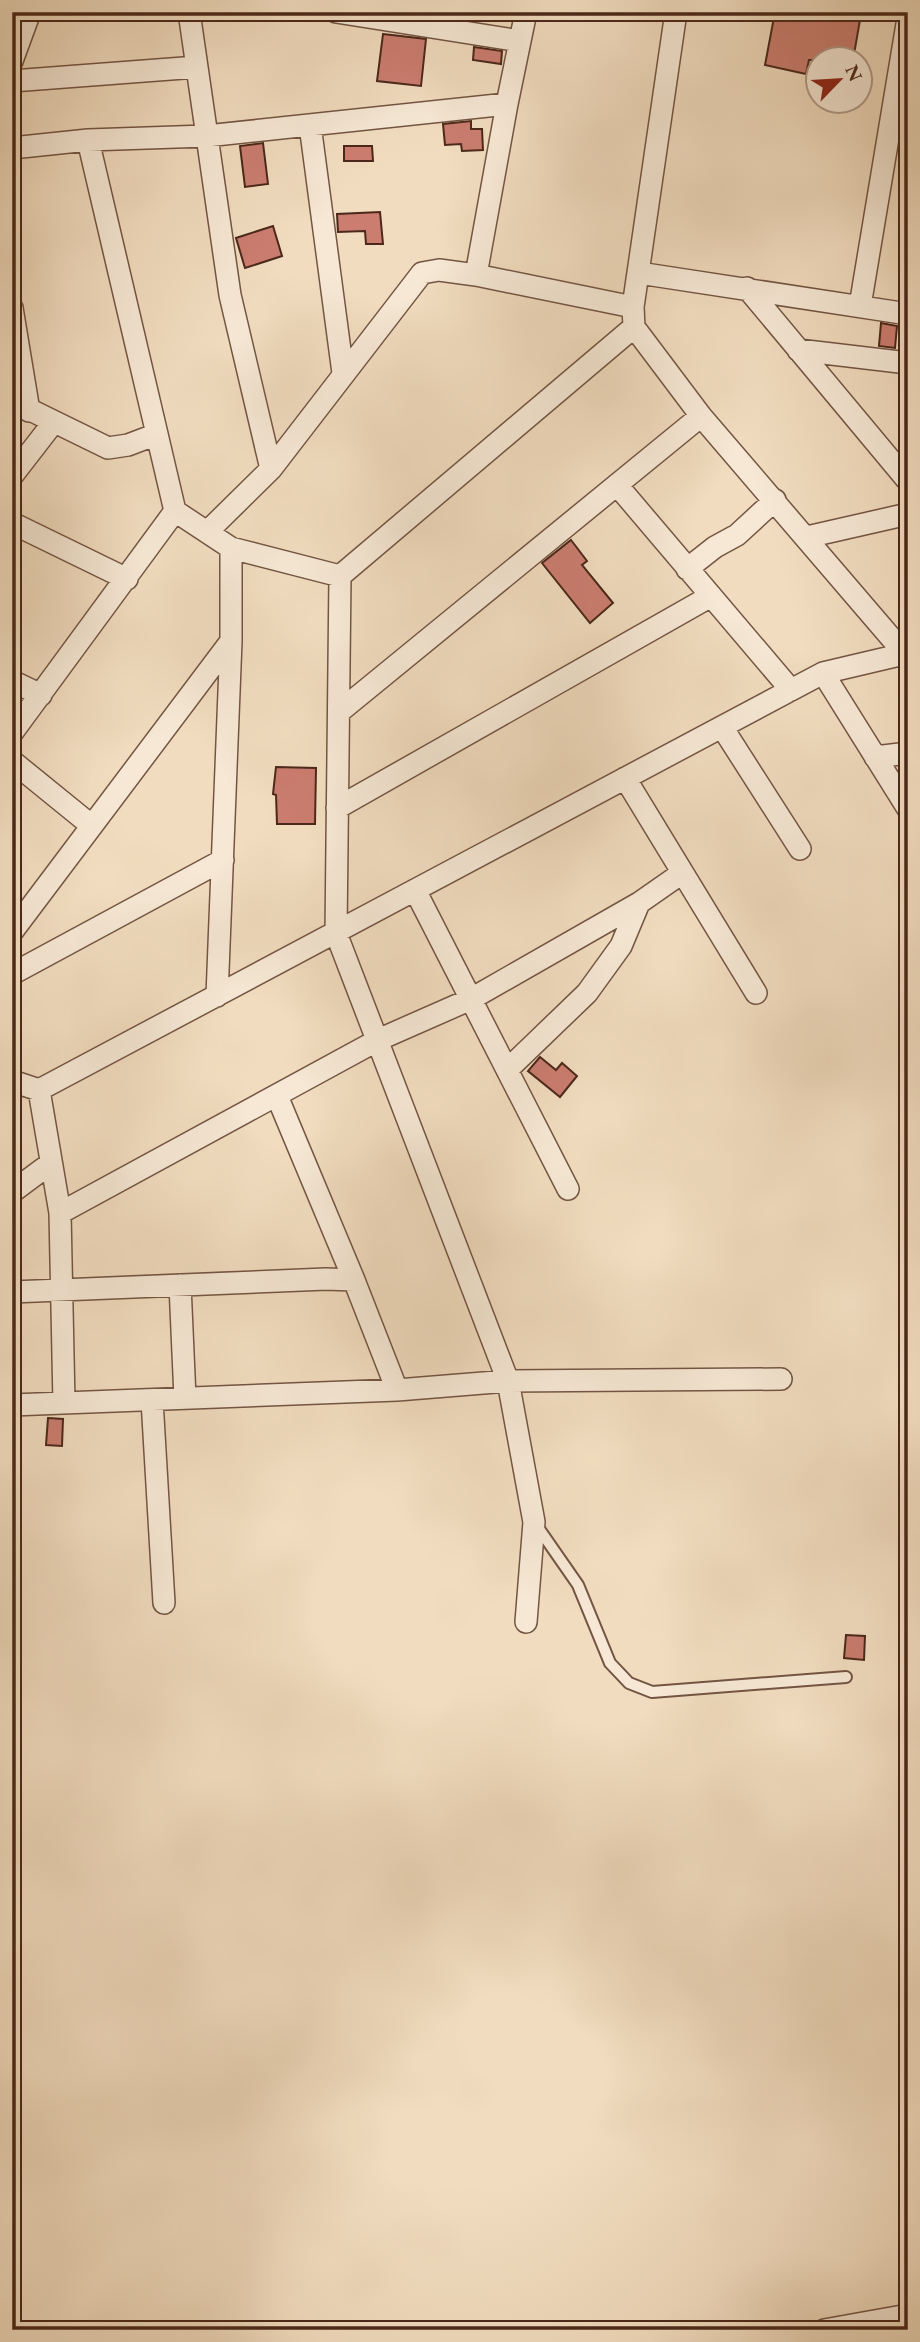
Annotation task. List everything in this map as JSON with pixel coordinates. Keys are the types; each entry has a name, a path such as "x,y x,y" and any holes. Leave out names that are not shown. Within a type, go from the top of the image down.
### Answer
{"street":[{"path":"12,61 30,12"},
{"path":"189,12 230,295 271,469"},
{"path":"336,12 520,41"},
{"path":"476,275 526,12"},
{"path":"12,1081 39,1090 823,673 906,653 701,416 634,317 676,12"},
{"path":"860,306 904,66 908,18"},
{"path":"12,81 197,67"},
{"path":"12,148 88,140 206,136 507,104"},
{"path":"310,125 342,373"},
{"path":"88,140 176,511 231,548 340,576"},
{"path":"207,532 271,469 342,373 422,273 439,270 476,275 634,317"},
{"path":"639,273 908,314"},
{"path":"747,289 908,481"},
{"path":"12,308 21,406 108,448 128,445 157,434"},
{"path":"526,1622 534,1522 508,1381 336,933 340,576 634,317"},
{"path":"798,350 908,363"},
{"path":"339,712 701,416"},
{"path":"12,476 52,423"},
{"path":"617,485 791,690"},
{"path":"687,569 715,547 737,535 775,500"},
{"path":"12,733 176,511"},
{"path":"807,537 908,514"},
{"path":"12,523 127,579"},
{"path":"217,996 231,641 231,548"},
{"path":"337,808 711,596"},
{"path":"12,932 231,641"},
{"path":"823,673 908,809"},
{"path":"12,681 41,695"},
{"path":"722,727 800,849"},
{"path":"875,757 908,753"},
{"path":"12,761 92,826"},
{"path":"625,778 756,993"},
{"path":"12,974 223,860"},
{"path":"60,1213 378,1040 471,999 639,904 682,873"},
{"path":"415,890 568,1189"},
{"path":"506,1070 587,993 621,946 639,904"},
{"path":"39,1090 60,1213 64,1403"},
{"path":"277,1096 397,1390"},
{"path":"12,1192 51,1163"},
{"path":"12,1292 180,1284 354,1280"},
{"path":"180,1284 185,1398"},
{"path":"12,1405 397,1390 508,1381 781,1379"},
{"path":"152,1400 164,1603"},
{"path":"824,2330 908,2315"}],"lane":[{"path":"534,1522 578,1585 610,1663 629,1683 652,1692 846,1677"}],"building":[{"path":"775,12 821,12 860,20 855,46 804,46 804,74 765,65"},
{"path":"383,34 426,39 421,86 377,81"},
{"path":"474,47 502,51 501,64 473,60"},
{"path":"471,121 471,129 482,129 483,150 462,151 461,144 445,145 443,124"},
{"path":"263,143 268,184 245,187 240,146"},
{"path":"344,146 372,146 373,161 344,161"},
{"path":"380,212 383,244 366,244 365,231 338,232 337,214"},
{"path":"273,226 282,256 245,268 236,238"},
{"path":"881,323 897,326 895,348 879,346"},
{"path":"571,540 587,561 582,565 613,603 590,623 542,563"},
{"path":"276,767 316,768 315,824 277,824 276,795 273,794"},
{"path":"540,1057 556,1070 562,1063 577,1076 560,1097 528,1071"},
{"path":"48,1418 63,1419 62,1446 46,1445"},
{"path":"846,1635 865,1636 864,1660 844,1658"}]}
